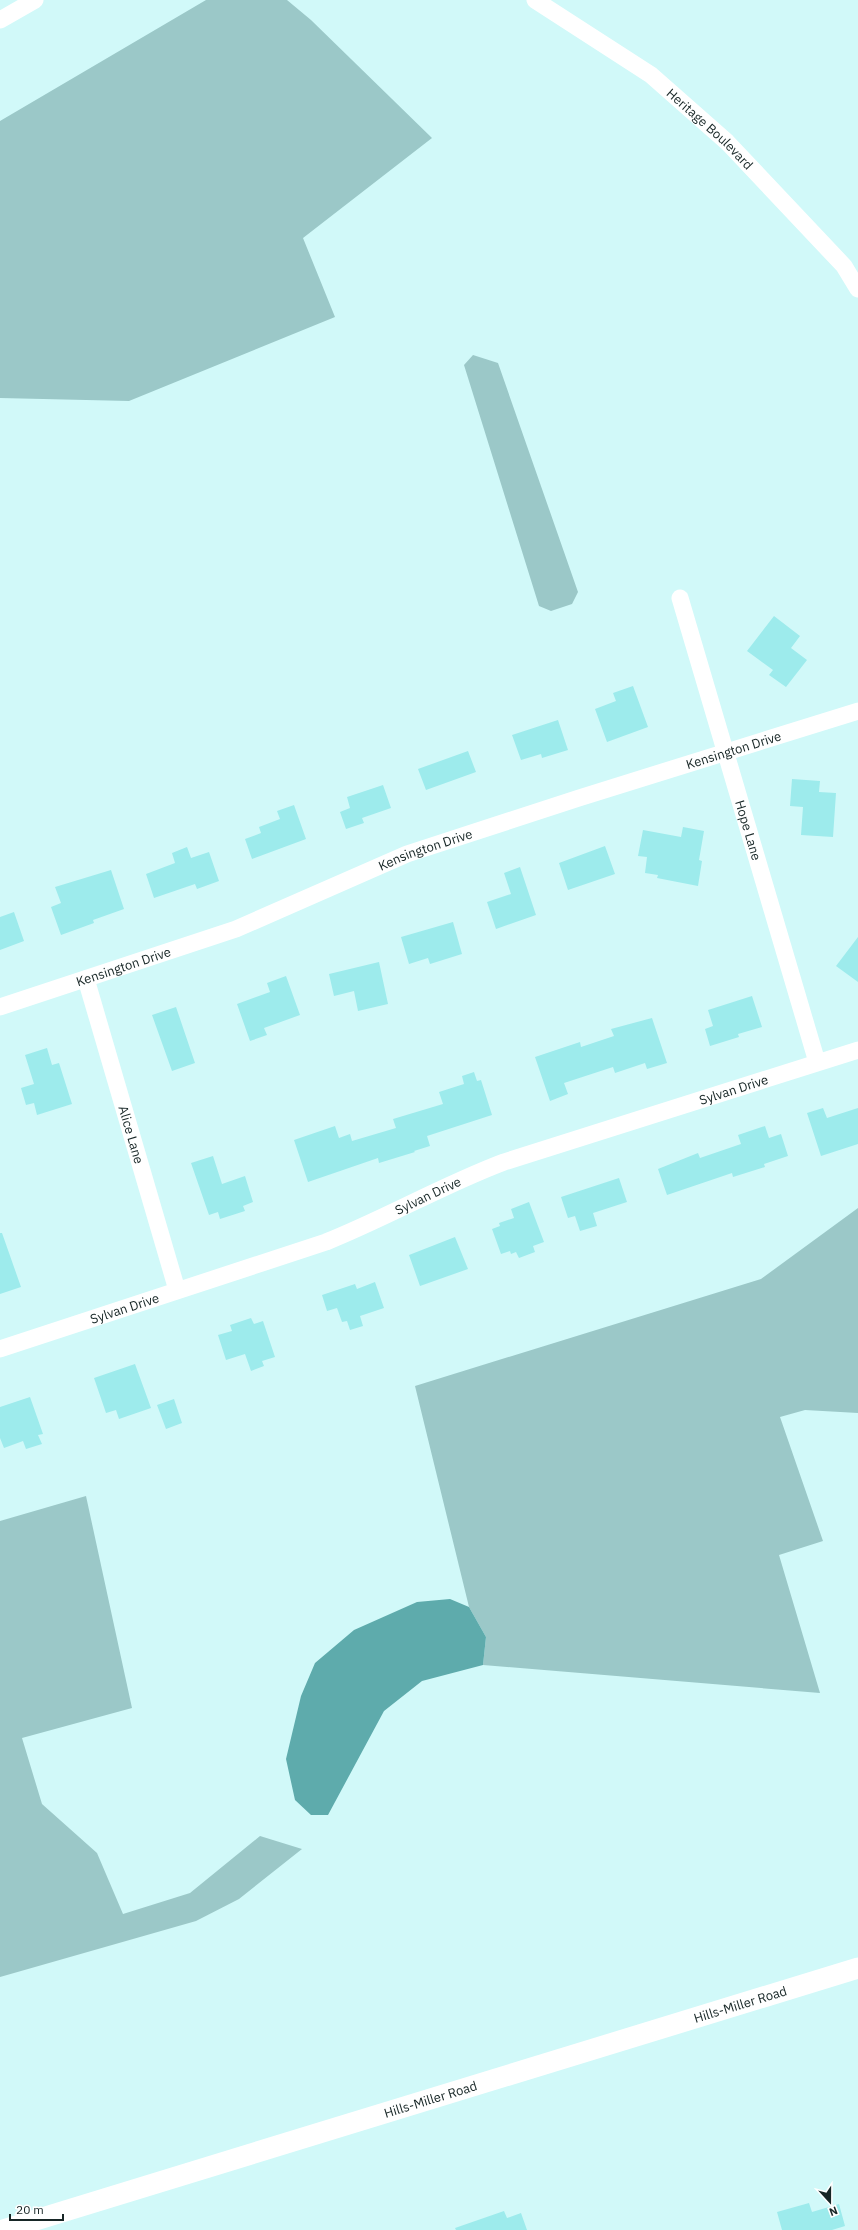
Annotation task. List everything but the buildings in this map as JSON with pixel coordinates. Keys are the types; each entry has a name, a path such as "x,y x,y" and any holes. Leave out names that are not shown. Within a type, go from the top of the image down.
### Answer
{"street":[{"path":"0,20 35,0"},
{"name":"Heritage Boulevard","path":"535,0 651,75 727,142 844,266 858,289"},
{"name":"Hope Lane","path":"680,598 817,1062"},
{"name":"Kensington Drive","path":"0,1008 236,929 407,854 858,711"},
{"name":"Alice Lane","path":"86,979 178,1290"},
{"name":"Sylvan Drive","path":"0,1349 332,1240 464,1177 504,1162 858,1050"},
{"name":"Hills-Miller Road","path":"3,2230 858,1968"}],"shaded area":[{"path":"206,0 287,0 311,20 432,138 303,238 335,317 129,401 0,398 0,121"},
{"path":"473,355 498,363 578,592 572,604 551,611 539,606 464,365"},
{"path":"858,1208 858,1413 805,1410 780,1417 823,1541 779,1555 820,1693 483,1665 486,1637 469,1607 415,1386 761,1279"},
{"path":"86,1496 132,1708 22,1738 42,1804 97,1853 123,1914 190,1893 260,1836 302,1849 239,1899 196,1921 0,1977 0,1521"},
{"path":"450,1599 469,1607 486,1637 483,1665 422,1681 384,1711 328,1815 311,1815 295,1800 286,1759 301,1696 315,1663 354,1630 417,1602"}]}
